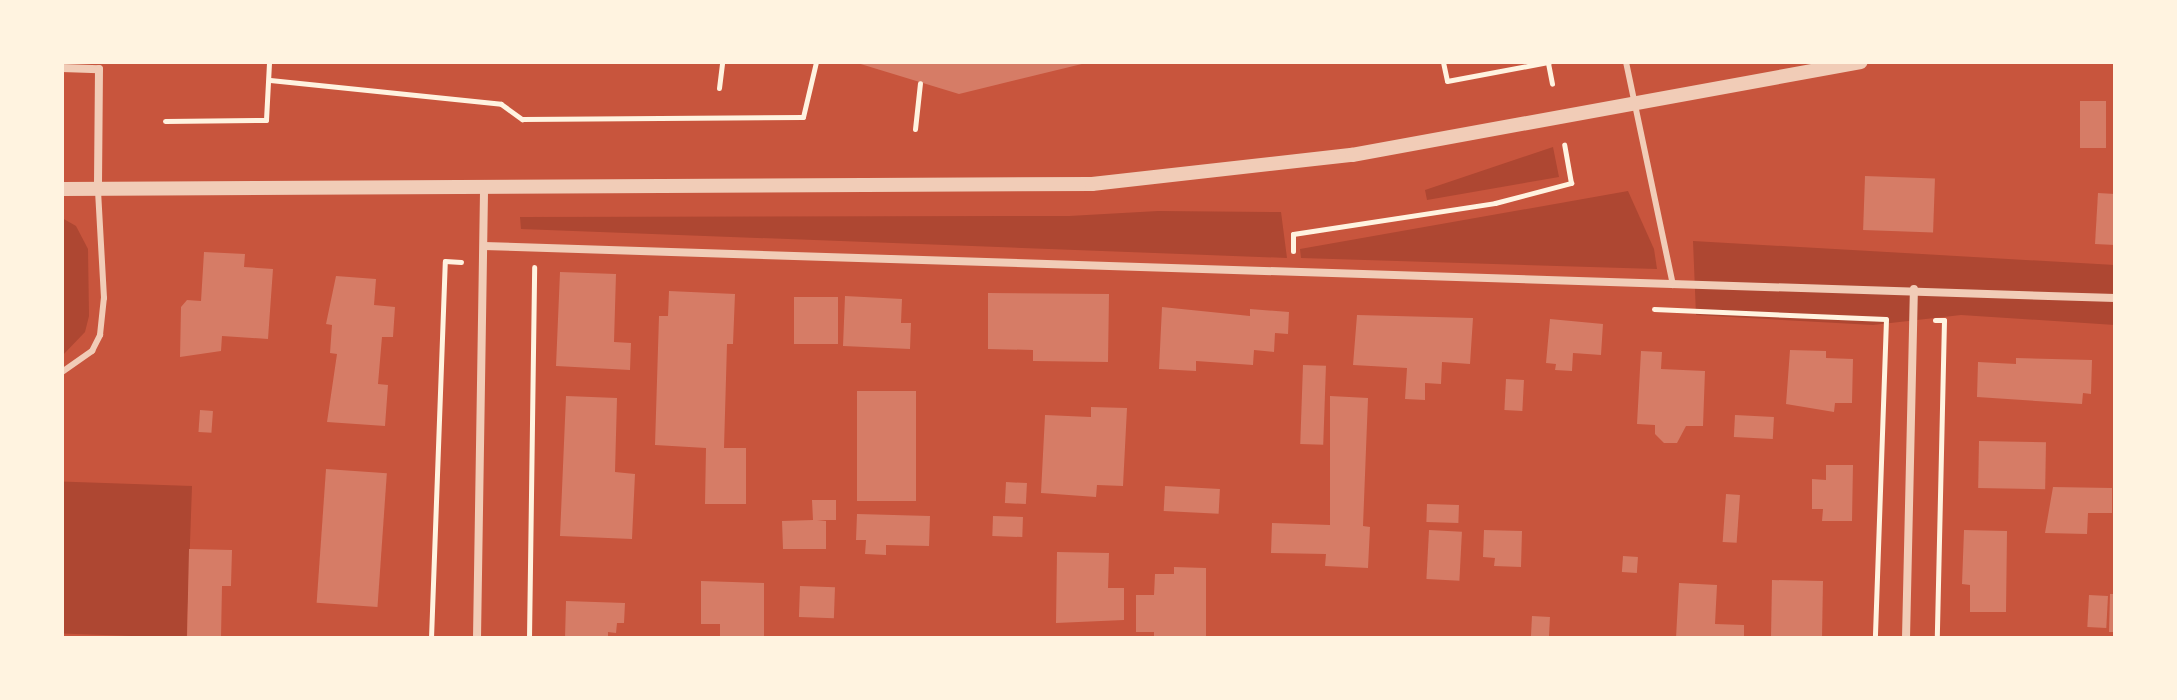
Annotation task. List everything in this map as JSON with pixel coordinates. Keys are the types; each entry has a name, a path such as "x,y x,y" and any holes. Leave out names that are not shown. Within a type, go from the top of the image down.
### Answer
{"street":[{"path":"62,189 1092,184 1352,155 1861,62"},
{"path":"62,68 100,66 98,188"},
{"path":"477,638 484,187"},
{"path":"484,246 1673,285 1914,289 2115,298"},
{"path":"1906,638 1914,289"}],"lane":[{"path":"1626,62 1673,285"},
{"path":"62,372 92,351 100,335 104,298 98,188"}],"path":[{"path":"165,121 266,120 269,62"},
{"path":"719,88 722,62"},
{"path":"270,80 501,104 522,119 803,117 816,62"},
{"path":"1443,62 1447,81 1548,63 1552,84"},
{"path":"915,129 920,83"},
{"path":"1293,272 1293,234 1495,203 1571,183 1564,145"},
{"path":"529,638 535,248"},
{"path":"431,638 445,261 550,266"},
{"path":"1647,308 1944,320 1937,638"},
{"path":"1875,638 1886,319"}],"shaded area":[{"path":"1553,147 1559,177 1427,200 1425,190"},
{"path":"1628,191 1654,249 1657,269 1301,258 1300,249"},
{"path":"1158,211 1281,212 1287,258 521,229 520,217 1069,216"},
{"path":"62,218 76,226 88,249 89,316 85,332 62,356"},
{"path":"1693,241 2115,265 2115,325 1961,315 1873,325 1696,315"},
{"path":"62,481 192,486 187,638 62,634"}],"building":[{"path":"854,62 1086,62 1086,63 959,94"},
{"path":"2080,101 2106,101 2106,148 2080,148"},
{"path":"1865,176 1935,178 1933,232 1863,230"},
{"path":"2098,193 2115,194 2115,245 2095,244"},
{"path":"204,252 245,254 244,267 273,269 268,339 222,336 221,351 180,357 181,307 187,300 201,301"},
{"path":"560,272 616,274 614,342 631,343 630,370 556,366"},
{"path":"336,276 376,279 374,305 395,307 393,337 382,337 378,384 388,385 385,426 327,422 337,354 330,353 332,325 326,324"},
{"path":"669,291 735,294 733,344 727,344 724,448 746,448 746,504 705,504 706,448 655,445 659,316 668,316"},
{"path":"988,293 1109,294 1108,362 1033,361 1033,350 988,349"},
{"path":"845,296 902,299 901,323 911,323 910,349 843,346"},
{"path":"794,297 838,297 838,344 794,344"},
{"path":"1162,307 1250,316 1250,309 1289,312 1288,334 1275,333 1274,352 1254,350 1253,365 1196,361 1196,371 1159,369"},
{"path":"1357,315 1473,318 1470,364 1442,362 1441,384 1425,383 1425,400 1405,399 1407,368 1353,365"},
{"path":"1550,319 1603,324 1601,355 1573,353 1572,371 1555,370 1556,364 1546,363"},
{"path":"1790,350 1826,351 1826,358 1853,359 1852,403 1835,403 1834,412 1786,404"},
{"path":"1641,351 1662,352 1661,369 1705,371 1703,426 1686,426 1677,443 1664,443 1655,434 1655,425 1637,424"},
{"path":"2016,358 2092,360 2091,394 2083,393 2082,404 1977,397 1978,362 2016,364"},
{"path":"1303,365 1326,366 1323,445 1300,444"},
{"path":"1506,379 1524,380 1522,411 1504,410"},
{"path":"857,391 916,391 916,501 857,501"},
{"path":"566,396 617,398 615,472 635,474 632,539 560,536"},
{"path":"1330,396 1368,398 1363,526 1370,527 1368,568 1325,566 1326,554 1271,553 1272,523 1330,525"},
{"path":"1091,407 1127,408 1123,486 1097,485 1096,497 1041,493 1045,415 1091,417"},
{"path":"200,410 213,411 211,433 198,432"},
{"path":"1735,415 1774,417 1773,439 1734,437"},
{"path":"1979,441 2046,442 2045,489 1978,488"},
{"path":"1826,465 1853,465 1852,521 1822,521 1823,509 1812,509 1812,479 1826,480"},
{"path":"326,469 387,473 378,607 317,603"},
{"path":"1006,482 1027,483 1026,504 1005,503"},
{"path":"1165,486 1220,489 1219,514 1164,511"},
{"path":"2053,487 2112,488 2112,513 2088,513 2087,534 2045,533"},
{"path":"1726,494 1740,495 1737,543 1723,542"},
{"path":"812,500 836,500 836,520 817,520 826,521 826,549 783,549 782,521 813,520"},
{"path":"1427,504 1459,505 1458,523 1426,522"},
{"path":"857,514 930,516 929,546 886,545 886,555 865,554 866,540 856,540"},
{"path":"993,516 1023,517 1022,537 992,536"},
{"path":"1429,530 1462,532 1459,581 1426,579"},
{"path":"1484,530 1522,531 1521,567 1494,566 1495,558 1483,557"},
{"path":"1964,530 2007,531 2006,612 1970,612 1970,585 1962,584"},
{"path":"189,549 232,550 231,586 222,586 221,638 187,638"},
{"path":"1057,552 1109,553 1108,588 1124,588 1124,620 1056,623"},
{"path":"1623,556 1638,557 1637,573 1622,572"},
{"path":"1174,567 1206,568 1206,638 1154,638 1154,632 1136,632 1136,595 1154,595 1155,574 1174,574"},
{"path":"1772,580 1823,581 1822,638 1771,638"},
{"path":"701,581 764,583 764,638 720,638 720,624 701,624"},
{"path":"1679,583 1717,585 1715,624 1744,625 1744,638 1676,638"},
{"path":"800,586 835,587 834,618 799,617"},
{"path":"2110,594 2115,594 2115,632 2109,632"},
{"path":"2089,595 2108,596 2106,628 2087,627"},
{"path":"566,601 625,603 624,623 617,623 616,633 608,632 608,638 565,638"},
{"path":"1532,616 1550,617 1549,638 1531,638"}]}
